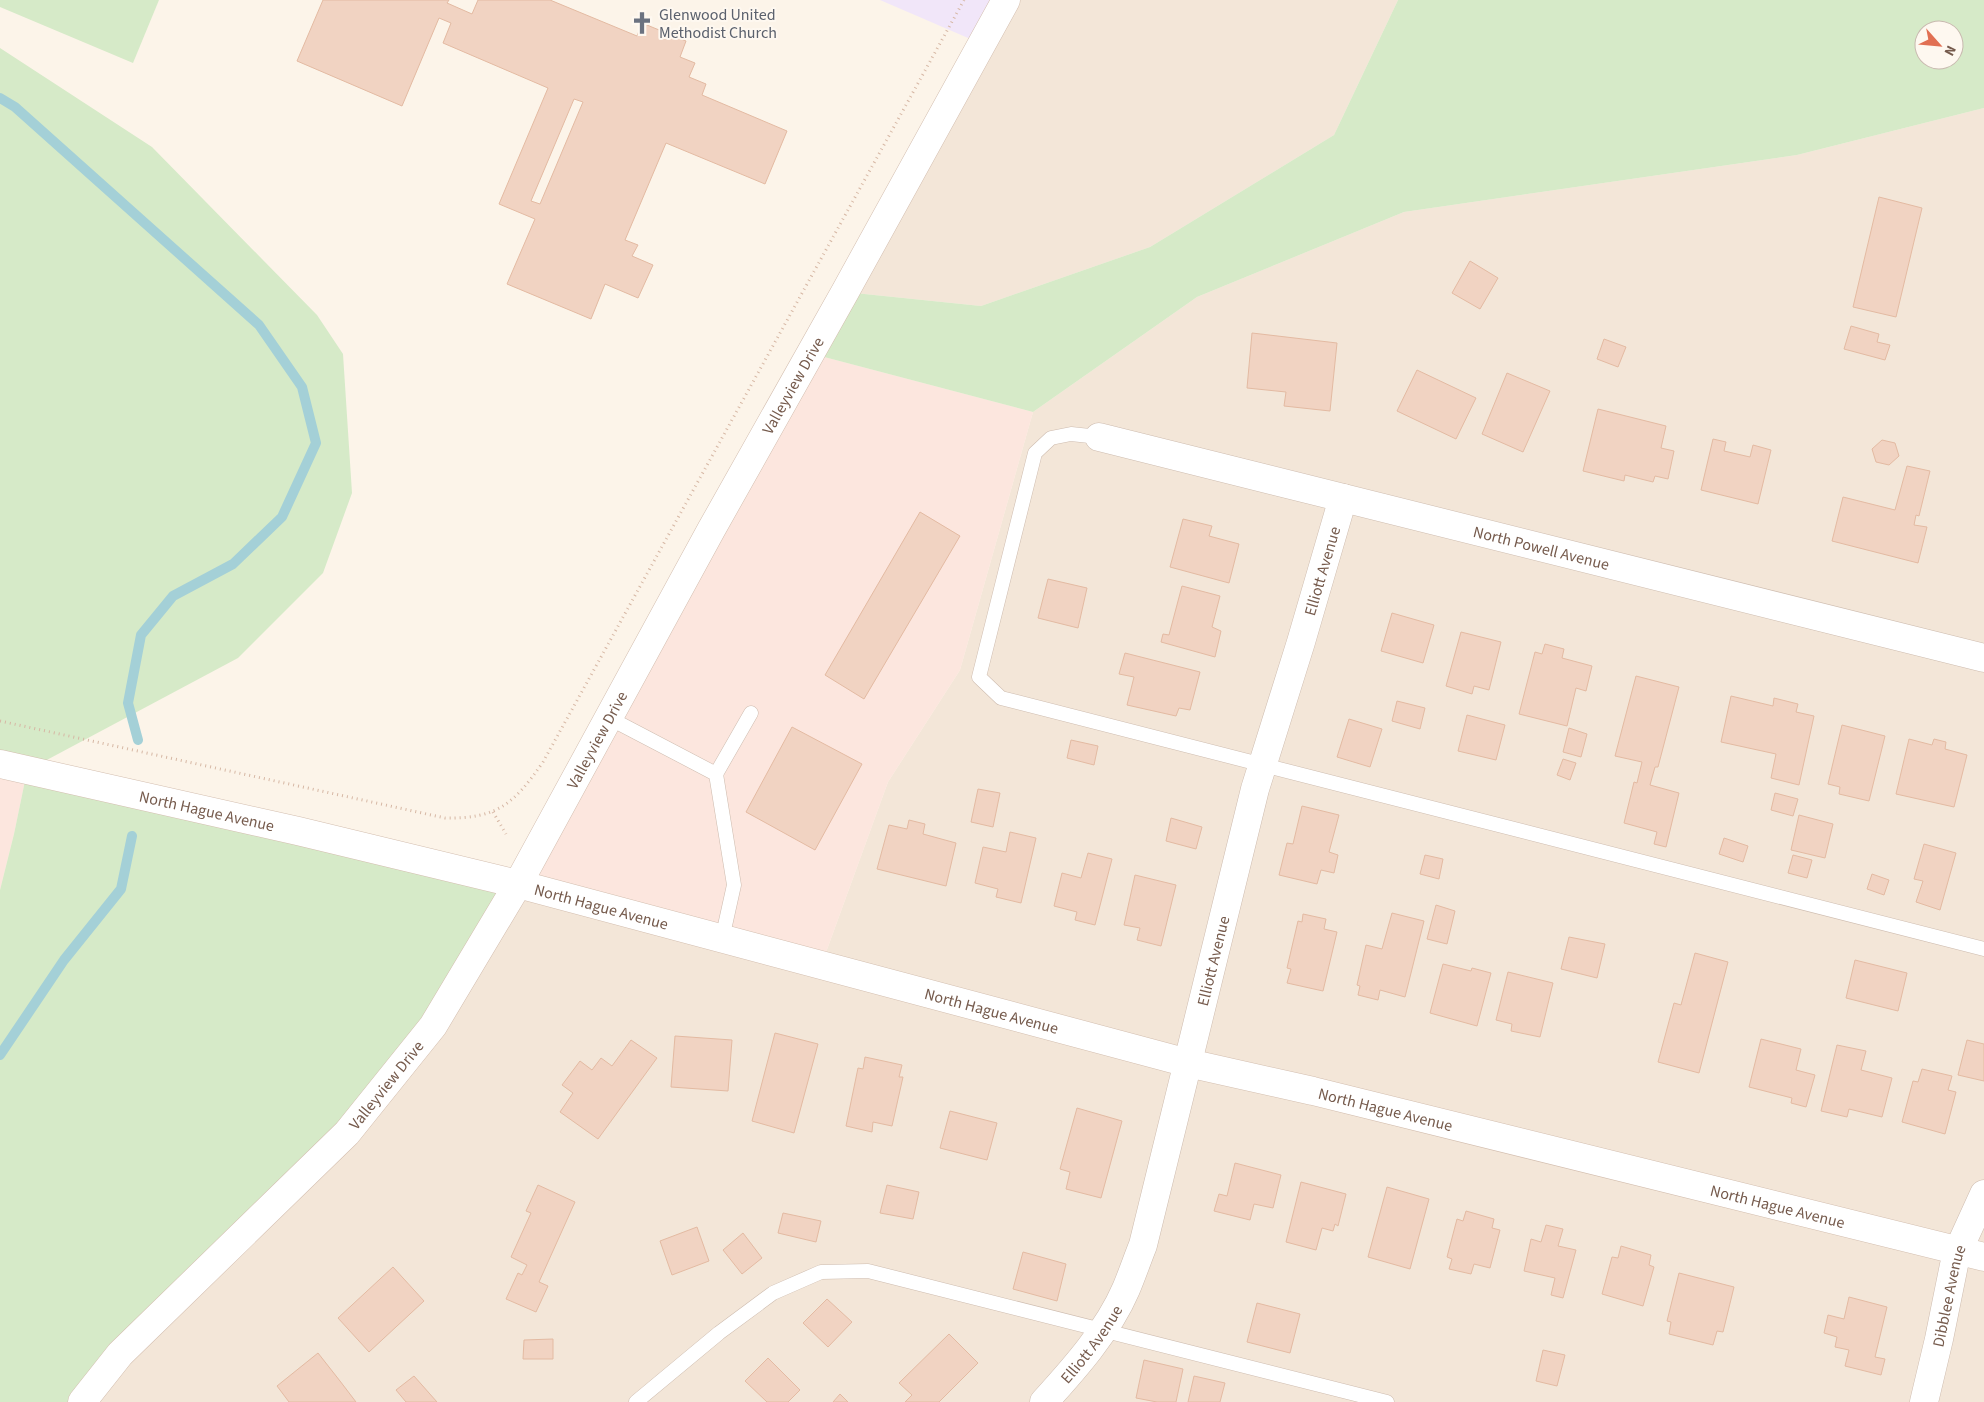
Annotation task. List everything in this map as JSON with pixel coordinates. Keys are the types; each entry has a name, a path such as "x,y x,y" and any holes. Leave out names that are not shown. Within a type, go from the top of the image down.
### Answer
{"street":[{"name":"Valleyview Drive","path":"82,1402 120,1354 145,1328 347,1134 433,1026 518,884 711,530 1006,0"},
{"name":"North Powell Avenue","path":"1099,437 1984,658"},
{"name":"Elliott Avenue","path":"1044,1402 1073,1370 1102,1331 1126,1290 1143,1245 1253,799 1302,642 1343,498"},
{"name":"North Hague Avenue","path":"0,764 298,830 518,884 1188,1063 1313,1091 1984,1257"},
{"name":"Dibblee Avenue","path":"1924,1402 1958,1251 1984,1194"}],"lane":[{"path":"1099,437 1071,434 1051,438 1035,453 979,677 1001,698 1984,949"},
{"path":"722,939 734,885 716,774 751,713"},
{"path":"609,718 716,774"},
{"path":"636,1402 699,1349 773,1293 821,1272 868,1271 1387,1402"}],"path":[{"path":"0,721 445,818 468,818 493,812 527,785 543,762 964,0"},
{"path":"493,812 506,834"}],"shaded area":[{"path":"880,0 1006,0 982,44"},
{"path":"1006,0 1398,0 1334,135 1150,247 981,306 845,292"},
{"path":"1984,108 1984,1402 82,1402 518,884 821,966 888,782 960,670 1033,412 1197,297 1404,212 1797,155"},
{"path":"809,353 1033,412 960,670 888,782 821,966 518,884"},
{"path":"0,764 27,771 0,890"}],"green space":[{"path":"0,0 159,0 133,63 0,7"},
{"path":"1398,0 1984,0 1984,108 1797,155 1404,212 1197,297 1033,412 809,353 845,292 981,306 1150,247 1334,135"},
{"path":"0,48 152,147 317,315 343,354 352,493 323,573 238,658 28,770 518,884 433,1026 82,1402 0,1402 0,890 27,771 0,764"}],"building":[{"name":"Glenwood United Methodist Church","path":"323,0 449,0 447,3 472,14 478,0 550,0 637,36 642,23 686,41 680,57 695,63 689,77 706,84 702,95 787,131 765,184 666,143 625,240 638,245 632,256 653,265 638,298 605,284 591,319 507,284 535,219 499,204 548,88 443,43 451,23 439,18 402,106 297,61","holes":["574,99 583,102 540,204 531,201"]},
{"path":"1879,197 1922,208 1896,317 1853,307"},
{"path":"1470,261 1498,278 1480,309 1452,293"},
{"path":"1851,326 1879,334 1877,342 1890,345 1885,360 1844,349"},
{"path":"1252,333 1337,343 1330,411 1284,406 1286,392 1247,388"},
{"path":"1604,339 1626,347 1618,367 1597,359"},
{"path":"1417,370 1476,398 1456,439 1397,411"},
{"path":"1507,373 1550,391 1523,452 1482,434"},
{"path":"1598,409 1666,426 1661,448 1674,451 1668,479 1655,476 1653,482 1625,475 1624,481 1583,471"},
{"path":"1713,439 1726,442 1724,451 1750,457 1753,445 1771,450 1758,504 1701,490"},
{"path":"1882,440 1895,443 1899,456 1889,465 1876,462 1872,449"},
{"path":"1907,466 1930,471 1919,516 1916,515 1914,525 1927,527 1918,563 1832,541 1843,497 1895,510"},
{"path":"920,512 960,536 864,699 825,675"},
{"path":"1183,519 1212,526 1209,536 1239,544 1229,583 1170,567"},
{"path":"1048,579 1087,588 1078,628 1038,618"},
{"path":"1182,586 1220,596 1212,627 1221,631 1215,657 1161,642 1163,634 1169,635"},
{"path":"1392,613 1434,625 1423,663 1381,651"},
{"path":"1461,632 1501,642 1489,690 1474,686 1472,694 1446,686"},
{"path":"1545,644 1564,649 1562,658 1592,666 1586,691 1576,688 1567,726 1519,714 1535,652 1542,654"},
{"path":"1125,653 1200,672 1190,710 1179,708 1176,716 1127,705 1134,677 1119,674"},
{"path":"1636,676 1679,687 1658,767 1655,767 1650,785 1679,793 1666,847 1654,844 1657,832 1624,823 1634,782 1637,783 1642,762 1615,756"},
{"path":"1731,696 1773,706 1774,698 1798,704 1796,712 1814,716 1799,785 1771,778 1776,754 1721,742"},
{"path":"1397,701 1425,708 1420,729 1392,721"},
{"path":"1467,715 1505,725 1496,760 1458,751"},
{"path":"1349,719 1382,729 1370,767 1337,757"},
{"path":"1842,725 1885,736 1869,801 1839,794 1840,787 1828,784"},
{"path":"792,727 862,764 815,850 746,812"},
{"path":"1569,728 1587,734 1581,757 1563,752"},
{"path":"1909,739 1932,745 1934,739 1946,742 1945,749 1967,755 1954,807 1896,794"},
{"path":"1071,740 1098,746 1094,765 1067,758"},
{"path":"1563,759 1576,763 1570,780 1557,775"},
{"path":"978,789 1000,793 993,827 971,822"},
{"path":"1775,793 1798,799 1793,816 1771,810"},
{"path":"1302,806 1339,815 1329,852 1338,855 1334,873 1321,870 1317,884 1279,875 1287,843 1293,844"},
{"path":"1799,815 1833,824 1825,858 1791,850"},
{"path":"1171,818 1202,827 1196,849 1166,841"},
{"path":"909,820 925,824 923,834 956,843 946,886 877,869 889,825 907,829"},
{"path":"1010,832 1036,838 1021,903 996,897 998,889 975,883 983,847 1006,852"},
{"path":"1724,838 1748,846 1743,862 1719,854"},
{"path":"1924,844 1956,853 1940,910 1916,902 1923,881 1914,879"},
{"path":"1088,853 1112,859 1095,925 1075,920 1077,912 1054,906 1062,873 1081,878"},
{"path":"1425,855 1443,859 1439,879 1420,874"},
{"path":"1793,855 1812,860 1807,878 1788,873"},
{"path":"1872,874 1889,880 1884,895 1867,889"},
{"path":"1135,875 1176,885 1161,946 1137,940 1140,928 1124,925"},
{"path":"1436,905 1455,911 1447,944 1427,939"},
{"path":"1392,913 1424,921 1405,997 1380,990 1378,1000 1358,995 1360,986 1357,985 1366,945 1382,949"},
{"path":"1303,914 1326,919 1324,929 1337,932 1323,991 1287,983 1291,969 1287,968 1298,921 1302,922"},
{"path":"1569,937 1605,944 1597,978 1561,969"},
{"path":"1695,953 1728,962 1699,1073 1658,1062 1674,1003 1681,1005"},
{"path":"1855,960 1907,973 1898,1011 1846,998"},
{"path":"1443,964 1471,971 1472,968 1491,973 1477,1026 1430,1013"},
{"path":"1508,972 1553,983 1540,1037 1511,1031 1512,1024 1496,1020"},
{"path":"775,1033 818,1044 794,1133 752,1121"},
{"path":"675,1036 732,1040 728,1091 671,1087"},
{"path":"1761,1039 1801,1049 1796,1070 1815,1075 1806,1107 1791,1103 1792,1098 1749,1087"},
{"path":"631,1040 657,1058 598,1139 560,1112 573,1093 562,1085 580,1061 592,1070 601,1058 612,1066"},
{"path":"1967,1040 1984,1044 1984,1081 1958,1075"},
{"path":"1837,1045 1866,1051 1861,1070 1892,1078 1882,1117 1849,1109 1847,1117 1821,1111"},
{"path":"865,1057 902,1065 899,1077 903,1077 892,1126 873,1122 872,1132 846,1126 858,1068 863,1069"},
{"path":"1922,1069 1952,1076 1948,1090 1956,1092 1945,1134 1902,1122 1913,1081 1918,1082"},
{"path":"1077,1108 1122,1121 1101,1198 1066,1189 1070,1172 1060,1169"},
{"path":"950,1111 997,1123 987,1160 940,1148"},
{"path":"1235,1163 1281,1175 1273,1208 1254,1204 1250,1220 1214,1211 1219,1194 1227,1196"},
{"path":"1301,1182 1346,1194 1338,1226 1335,1224 1333,1231 1322,1228 1316,1250 1286,1242"},
{"path":"538,1185 575,1202 539,1282 548,1286 536,1312 506,1299 518,1273 522,1275 527,1265 511,1257 531,1213 526,1211"},
{"path":"887,1185 919,1192 913,1219 880,1213"},
{"path":"1387,1187 1429,1199 1410,1269 1368,1257"},
{"path":"1466,1211 1494,1219 1492,1228 1500,1230 1490,1268 1474,1264 1471,1274 1449,1269 1452,1259 1447,1257 1457,1219 1463,1221"},
{"path":"783,1213 821,1221 816,1242 778,1233"},
{"path":"1546,1225 1563,1229 1558,1246 1576,1250 1563,1298 1551,1295 1555,1278 1524,1271 1531,1239 1541,1242"},
{"path":"697,1227 709,1261 672,1275 660,1241"},
{"path":"743,1233 762,1258 742,1274 723,1250"},
{"path":"1621,1246 1651,1255 1649,1265 1654,1267 1643,1306 1602,1294 1612,1257 1618,1258"},
{"path":"1023,1252 1066,1264 1057,1301 1013,1289"},
{"path":"393,1267 424,1301 369,1352 338,1318"},
{"path":"1679,1273 1734,1287 1723,1332 1717,1331 1713,1345 1669,1334 1671,1322 1667,1321"},
{"path":"1849,1297 1887,1307 1875,1357 1885,1359 1881,1375 1845,1366 1849,1350 1835,1347 1837,1337 1824,1333 1828,1315 1844,1319"},
{"path":"827,1299 852,1322 828,1347 803,1323"},
{"path":"1257,1303 1300,1314 1290,1353 1247,1342"},
{"path":"949,1334 978,1363 939,1402 905,1402 912,1395 899,1383"},
{"path":"553,1339 553,1359 523,1359 524,1340"},
{"path":"1543,1350 1565,1355 1557,1386 1536,1381"},
{"path":"318,1353 356,1402 289,1402 277,1386"},
{"path":"768,1358 800,1390 788,1402 767,1402 745,1381"},
{"path":"1144,1360 1183,1369 1176,1402 1157,1402 1136,1398"},
{"path":"414,1376 437,1402 406,1402 396,1390"},
{"path":"1194,1376 1225,1383 1220,1402 1188,1402"},
{"path":"840,1394 848,1402 833,1402"}],"waterway":[{"path":"0,98 15,107 259,325 302,387 316,443 282,517 233,564 173,596 141,635 128,703 138,740"},
{"path":"0,1055 64,960 121,889 132,836"}],"place":[{"name":"Glenwood United Methodist Church","path":"642,23"}]}
